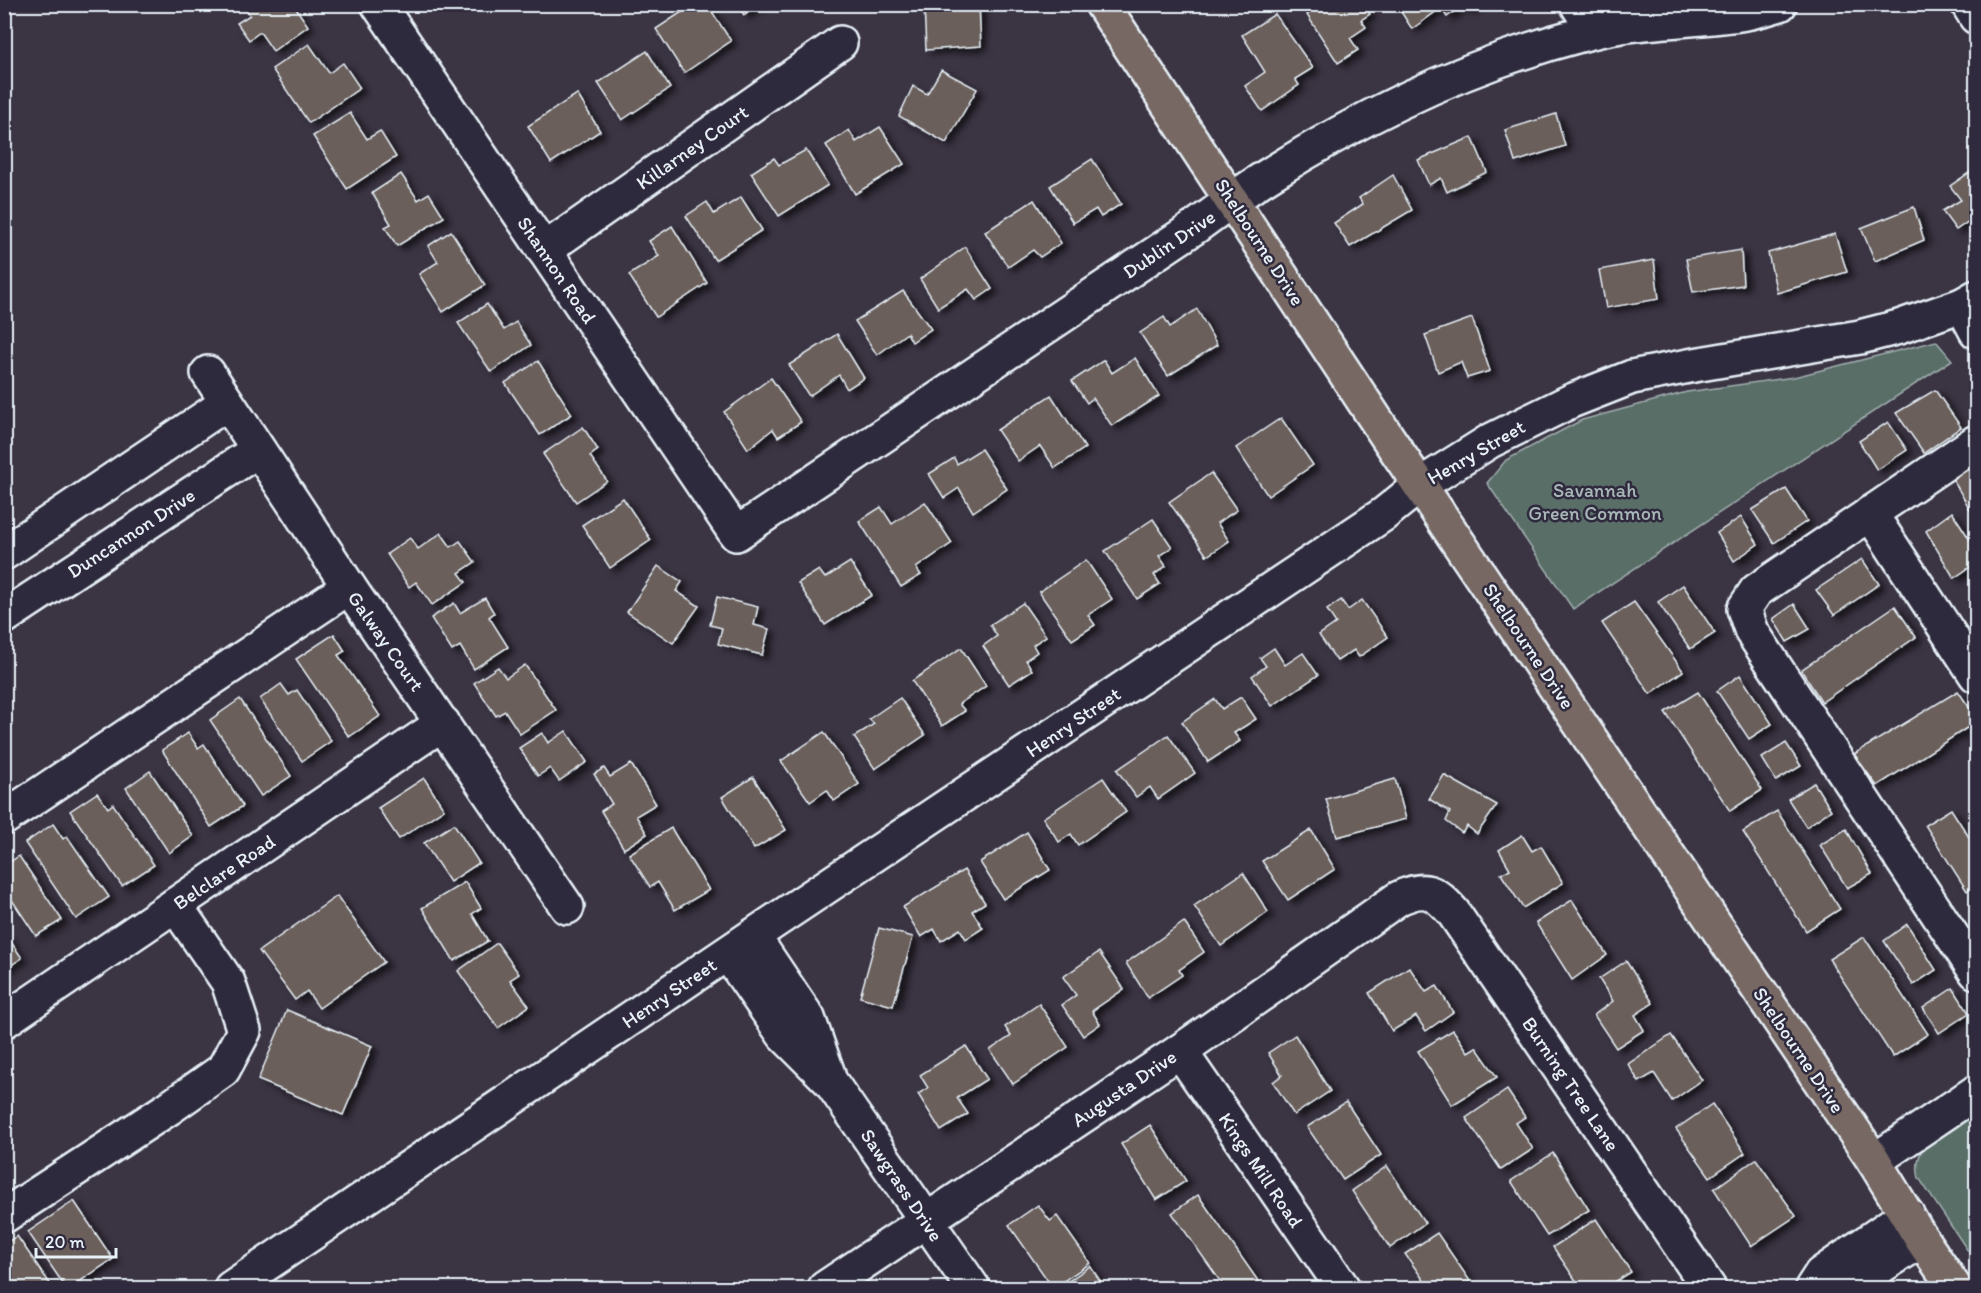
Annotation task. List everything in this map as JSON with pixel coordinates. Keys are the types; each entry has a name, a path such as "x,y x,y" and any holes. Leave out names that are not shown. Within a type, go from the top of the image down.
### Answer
{"main road":[{"name":"Shelbourne Drive","path":"1102,4 1420,484 1874,1161 1955,1288"}],"street":[{"name":"Shannon Road","path":"378,4 736,534"},
{"path":"1576,4 1594,31"},
{"name":"Dublin Drive","path":"736,534 1268,176 1405,99 1492,63 1594,31 1679,18 1741,14 1780,4"},
{"path":"1968,4 1977,17"},
{"name":"Killarney Court","path":"544,250 840,43"},
{"name":"Henry Street","path":"231,1288 1384,514 1420,484 1490,441 1571,401 1632,376 1860,338 1972,311"},
{"name":"Galway Court","path":"208,373 349,587 567,907"},
{"path":"4,553 227,403"},
{"path":"1977,442 1756,591 1744,609 1752,632 1977,972"},
{"name":"Duncannon Drive","path":"4,617 258,450"},
{"path":"1870,513 1977,675"},
{"path":"4,818 349,587"},
{"name":"Belclare Road","path":"4,1021 443,723"},
{"name":"Augusta Drive","path":"825,1288 1180,1051 1399,898 1423,890"},
{"name":"Burning Tree Lane","path":"1423,890 1433,893 1453,912 1709,1288"},
{"path":"4,1216 169,1108 222,1070 228,1060 244,1031 228,982 176,905"},
{"name":"Sawgrass Drive","path":"740,945 808,1018 830,1081 973,1288"},
{"name":"Kings Mill Road","path":"1180,1051 1343,1288"},
{"path":"1874,1161 1977,1092"},
{"path":"1812,1288 1821,1274 1914,1227"},
{"path":"1847,1288 1914,1227"}],"green space":[{"name":"Savannah Green Common","path":"1936,341 1952,360 1573,609 1487,483 1506,460 1582,420 1687,392 1794,377"},
{"path":"1976,1112 1976,1263 1919,1178 1918,1166 1923,1147"}],"building":[{"path":"242,4 293,4 308,26 273,51 260,32 249,40 237,23 250,15"},
{"path":"694,4 707,4 731,41 684,73 656,29"},
{"path":"737,4 760,4 744,15"},
{"path":"924,4 979,4 981,46 926,50"},
{"path":"1322,4 1364,4 1370,14 1361,20 1366,27 1350,38 1358,50 1338,63 1307,15"},
{"path":"1396,4 1476,4 1467,11 1463,5 1447,17 1441,8 1412,29"},
{"path":"1275,14 1313,68 1295,79 1299,85 1262,111 1245,86 1265,72 1242,35"},
{"path":"309,44 329,73 343,63 360,88 309,123 272,69"},
{"path":"647,51 670,88 622,120 598,83"},
{"path":"941,70 977,89 946,143 899,116 913,86 927,94"},
{"path":"577,94 600,131 551,163 528,126"},
{"path":"350,113 367,139 380,131 396,157 347,189 313,136"},
{"path":"1556,114 1565,146 1515,162 1505,130"},
{"path":"880,127 904,164 855,194 826,145 849,130 856,142"},
{"path":"1472,137 1487,172 1447,192 1441,178 1429,185 1418,160"},
{"path":"806,150 828,185 779,216 751,173 774,158 779,165"},
{"path":"1092,159 1121,204 1101,217 1096,209 1073,223 1050,186"},
{"path":"1976,168 1976,216 1956,230 1942,211 1961,200 1950,186"},
{"path":"401,174 418,200 429,193 444,217 397,246 385,227 391,224 372,193"},
{"path":"1393,175 1412,210 1350,247 1334,223 1363,204 1359,198"},
{"path":"741,197 762,230 715,260 686,216 707,202 714,214"},
{"path":"1034,200 1061,243 1040,257 1033,250 1008,267 985,232"},
{"path":"1914,207 1924,240 1875,261 1861,228"},
{"path":"672,226 707,283 656,317 629,275 659,256 649,241"},
{"path":"451,231 485,285 443,312 419,274 438,262 428,246"},
{"path":"1835,234 1847,272 1777,293 1768,253"},
{"path":"965,247 992,289 976,300 968,289 938,308 920,279"},
{"path":"1741,250 1743,285 1693,292 1686,259"},
{"path":"1654,260 1659,299 1606,308 1599,270"},
{"path":"903,291 931,329 912,342 907,333 877,355 855,321"},
{"path":"487,304 504,330 516,322 531,345 491,372 458,323"},
{"path":"1197,309 1217,345 1168,376 1140,333 1164,317 1170,327"},
{"path":"1472,318 1490,371 1467,378 1461,362 1438,372 1425,335"},
{"path":"837,334 864,378 847,389 839,375 809,396 789,365"},
{"path":"1135,358 1159,396 1112,426 1093,398 1087,403 1072,381 1104,360 1112,373"},
{"path":"538,361 572,414 540,435 505,383"},
{"path":"771,378 801,422 778,437 773,429 748,449 724,412"},
{"path":"1935,390 1961,427 1924,453 1896,413"},
{"path":"1051,395 1085,448 1055,468 1040,446 1018,461 997,430"},
{"path":"1281,418 1313,465 1268,496 1236,448"},
{"path":"1888,422 1907,450 1877,470 1859,441"},
{"path":"583,427 598,450 590,456 607,481 576,502 543,454"},
{"path":"981,449 1007,489 973,512 959,488 944,498 929,474 954,458 957,464"},
{"path":"1976,461 1976,517 1975,518 1951,476"},
{"path":"1211,473 1237,510 1217,523 1229,541 1207,556 1169,502"},
{"path":"1786,489 1807,521 1774,543 1752,510"},
{"path":"623,498 651,540 610,568 582,525"},
{"path":"925,502 952,543 916,568 921,575 901,587 859,521 881,507 892,524"},
{"path":"1952,512 1976,549 1976,563 1954,578 1926,531"},
{"path":"1741,517 1758,544 1734,561 1717,533"},
{"path":"1153,519 1172,547 1159,556 1166,566 1154,575 1160,584 1137,599 1105,551"},
{"path":"441,533 451,547 460,541 475,562 459,573 466,582 432,605 416,582 409,587 387,554 410,538 418,549"},
{"path":"1862,559 1879,584 1834,615 1816,590"},
{"path":"1086,560 1112,599 1088,615 1095,625 1072,640 1039,592"},
{"path":"850,562 872,595 825,625 798,583 819,570 825,578"},
{"path":"658,566 682,582 676,591 699,606 673,643 627,612"},
{"path":"1683,585 1715,633 1690,649 1658,602"},
{"path":"717,597 758,607 754,625 769,629 762,655 718,644 722,628 710,625"},
{"path":"485,598 494,613 489,617 508,647 474,669 460,646 452,651 431,618 454,603 460,613"},
{"path":"1341,600 1348,610 1362,600 1388,637 1359,657 1354,650 1337,661 1319,635 1336,623 1327,610"},
{"path":"1634,602 1683,671 1650,694 1602,623"},
{"path":"1023,603 1046,636 1033,645 1037,652 1026,660 1032,670 1009,685 983,646 997,636 990,625"},
{"path":"1794,604 1810,629 1787,642 1773,619"},
{"path":"1895,606 1916,637 1822,702 1801,670"},
{"path":"334,634 345,651 338,655 380,716 349,737 296,659"},
{"path":"961,648 986,686 959,704 965,711 942,726 912,681"},
{"path":"1274,648 1285,665 1303,653 1318,675 1272,706 1252,676 1266,666 1260,658"},
{"path":"525,665 556,710 520,734 505,711 496,716 474,683 498,667 506,678"},
{"path":"1740,675 1772,724 1749,739 1717,691"},
{"path":"281,684 289,695 297,690 331,741 302,761 260,699"},
{"path":"1958,691 1976,717 1976,722 1877,786 1854,754"},
{"path":"1698,692 1762,790 1730,811 1665,712"},
{"path":"1241,697 1256,719 1234,733 1240,741 1208,762 1182,722 1215,699 1222,709"},
{"path":"900,698 925,735 875,769 854,737 874,724 869,719"},
{"path":"240,699 291,776 261,796 210,720"},
{"path":"566,731 587,762 559,781 550,768 538,776 519,748 542,733 548,743"},
{"path":"824,732 859,784 834,801 827,790 810,802 781,761"},
{"path":"188,733 198,748 204,744 243,806 211,827 162,750"},
{"path":"1168,735 1195,773 1158,799 1150,787 1136,797 1117,770"},
{"path":"1786,743 1801,766 1776,781 1762,758"},
{"path":"631,764 656,804 636,816 647,834 624,849 601,811 612,804 594,774 604,768 610,777"},
{"path":"150,771 193,836 169,853 126,788"},
{"path":"1444,775 1497,805 1477,834 1467,826 1462,833 1446,821 1450,812 1429,799"},
{"path":"753,777 786,830 754,849 722,797"},
{"path":"424,778 444,809 399,839 378,808"},
{"path":"1103,778 1126,812 1078,845 1071,834 1059,842 1043,818"},
{"path":"1395,779 1406,819 1337,837 1326,799"},
{"path":"1814,783 1831,810 1806,827 1788,799"},
{"path":"97,793 108,808 113,804 154,865 122,886 70,811"},
{"path":"1951,809 1976,848 1976,885 1967,891 1925,825"},
{"path":"1777,811 1840,909 1806,931 1743,832"},
{"path":"53,824 63,839 67,836 109,897 76,919 25,843"},
{"path":"454,824 479,863 450,882 424,843"},
{"path":"671,828 709,890 675,910 658,882 650,887 629,854"},
{"path":"1846,829 1872,874 1847,888 1820,845"},
{"path":"1311,830 1335,869 1288,900 1262,861"},
{"path":"1027,832 1050,870 1003,899 980,862"},
{"path":"1522,835 1532,851 1541,846 1563,883 1523,908 1501,874 1510,869 1499,850"},
{"path":"19,856 62,920 36,936 4,888 4,866"},
{"path":"964,870 985,903 972,911 983,928 966,939 960,929 941,941 934,929 921,937 903,907"},
{"path":"1243,873 1268,912 1221,946 1194,906"},
{"path":"465,882 481,908 472,914 488,941 454,961 422,908"},
{"path":"337,896 384,962 319,1008 307,991 295,1000 259,951"},
{"path":"1572,900 1607,955 1572,980 1536,923"},
{"path":"1184,922 1204,952 1179,970 1182,975 1148,998 1126,963"},
{"path":"1907,924 1936,970 1913,985 1884,941"},
{"path":"879,928 913,937 893,1006 860,997"},
{"path":"4,932 22,958 4,970"},
{"path":"1864,937 1928,1034 1893,1057 1829,959"},
{"path":"497,943 519,974 510,980 529,1006 498,1028 458,971"},
{"path":"1099,952 1124,989 1092,1011 1100,1024 1083,1036 1062,1005 1076,995 1063,977"},
{"path":"1626,961 1653,1003 1635,1015 1644,1030 1616,1048 1594,1015 1613,1001 1599,979"},
{"path":"1409,967 1426,992 1437,986 1453,1012 1426,1031 1416,1016 1392,1031 1369,993"},
{"path":"1953,988 1969,1013 1939,1033 1923,1008"},
{"path":"1039,1004 1068,1047 1013,1084 990,1050 1011,1036 1005,1027"},
{"path":"287,1010 372,1046 343,1115 258,1080"},
{"path":"1453,1030 1468,1052 1476,1047 1497,1077 1452,1105 1418,1051"},
{"path":"1295,1035 1330,1091 1294,1115 1273,1082 1282,1075 1268,1053"},
{"path":"1671,1035 1702,1080 1672,1101 1654,1073 1639,1082 1628,1064"},
{"path":"966,1046 987,1079 957,1098 968,1114 941,1131 918,1094 928,1088 920,1075"},
{"path":"1507,1090 1525,1117 1516,1123 1533,1149 1501,1170 1466,1118"},
{"path":"1346,1102 1381,1155 1343,1180 1307,1127"},
{"path":"1712,1104 1745,1153 1710,1177 1676,1129"},
{"path":"1150,1125 1186,1181 1156,1200 1121,1144"},
{"path":"1553,1153 1589,1210 1547,1236 1511,1181"},
{"path":"1756,1159 1796,1216 1751,1246 1714,1189"},
{"path":"1387,1166 1425,1223 1390,1248 1352,1191"},
{"path":"1198,1195 1263,1288 1225,1288 1172,1213"},
{"path":"74,1201 113,1259 70,1288 66,1288 28,1232"},
{"path":"1038,1205 1050,1221 1057,1216 1090,1263 1053,1288 1009,1225"},
{"path":"1596,1219 1631,1272 1605,1288 1581,1288 1553,1247"},
{"path":"1437,1233 1470,1281 1460,1288 1420,1288 1418,1286 1425,1282 1405,1254"},
{"path":"17,1236 53,1288 4,1288 4,1244"},
{"path":"1090,1266 1105,1288 1060,1287"}]}
